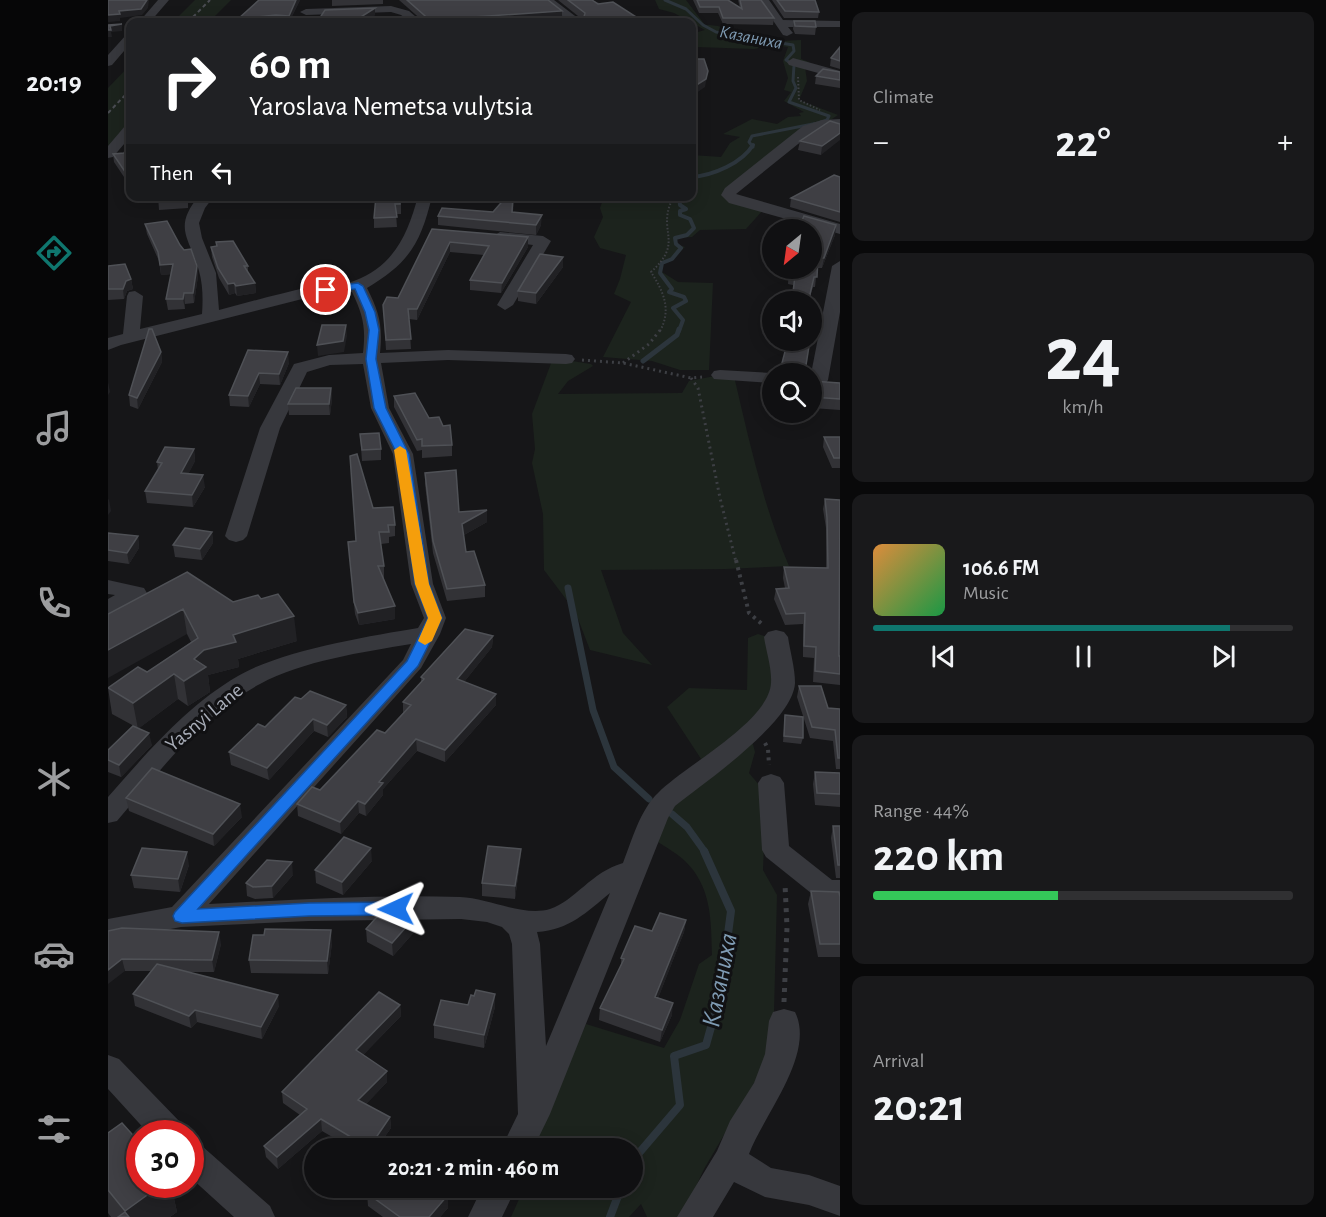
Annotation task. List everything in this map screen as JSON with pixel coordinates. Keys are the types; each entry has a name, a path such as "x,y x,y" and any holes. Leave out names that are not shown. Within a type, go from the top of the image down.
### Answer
{"street":[{"path":"148,18 164,0"},
{"path":"311,0 302,16 391,9 405,13 411,18"},
{"path":"547,0 572,18"},
{"path":"764,0 778,23 788,33"},
{"path":"778,23 840,24"},
{"path":"110,57 126,41"},
{"path":"797,64 840,75"},
{"path":"836,120 808,129 730,191 728,195 734,200 840,229"},
{"path":"108,154 126,134"},
{"path":"203,201 191,216 191,226 195,243 207,268 211,296 210,318"},
{"path":"108,345 310,292 358,286 389,268 423,230 425,201"},
{"path":"486,236 543,242 505,305"},
{"path":"819,363 840,266"},
{"path":"182,916 413,663 435,618 422,584 403,454 380,408 371,359 374,330 370,312 358,286"},
{"path":"131,338 135,296"},
{"path":"236,536 270,428 300,368 329,360 448,355 566,359"},
{"path":"720,375 762,377"},
{"path":"822,380 840,381"},
{"path":"108,587 136,593 108,608"},
{"name":"Yasnyi Lane","path":"108,814 175,738 245,681 279,668 366,643 429,634"},
{"path":"522,1138 655,818 666,800 763,720 783,684 776,637"},
{"path":"771,783 776,850 826,890 840,890"},
{"path":"108,930 182,916 309,910 461,908 488,911 512,919 533,922 562,916 617,873 634,870"},
{"path":"512,919 522,929 526,944 534,1114"},
{"path":"694,1217 731,1158 741,1131 768,1089 781,1054 784,1021"},
{"path":"108,1068 157,1120"},
{"path":"731,1158 745,1171 765,1182 809,1190 840,1201"},
{"path":"204,1169 258,1217"},
{"path":"485,1217 494,1198"}],"path":[{"path":"797,64 799,100 836,120"},
{"path":"623,363 638,354 664,326 668,308 662,287 651,272 665,259 669,244 667,214 670,201"},
{"path":"566,359 623,363 691,378 720,375"},
{"path":"691,378 698,388 720,498 749,613 776,637"},
{"path":"763,720 771,783"},
{"path":"784,1021 787,927 784,875 790,861"}],"shaded area":[{"path":"195,0 231,0 213,18 177,18"},
{"path":"655,0 686,0 705,25 720,27 744,38 768,41 801,40 801,59 809,62 805,67 807,81 799,100 838,115 822,124 728,195 765,208 746,229 700,230 692,237 678,238 676,244 685,247 670,261 662,264 662,272 678,282 713,283 709,370 680,370 652,361 603,357 631,302 614,294 626,255 600,248 594,237 603,217 600,208 603,201 696,201 696,155 721,157 730,143 740,137 723,134 752,119 777,124 788,117 801,116 799,113 804,112 784,101 791,92 784,90 788,78 783,61 788,47 773,45 754,49 696,47 696,32 705,30 696,25 696,18 683,18 659,9"},
{"path":"126,69 126,134 108,154 108,88"},
{"path":"553,358 593,366 568,381 558,394 682,393 689,381 720,375 734,376 764,496 789,566 601,570 623,633 652,665 590,650 575,611 544,570 543,514 532,463 535,449 532,414"},
{"path":"758,634 773,639 783,684 750,733 755,752 749,773 766,793 763,870 777,895 773,1051 704,1169 682,1217 647,1217 641,1204 629,1217 511,1217 520,1198 643,1198 643,1138 535,1138 586,1024 664,1048 680,1020 699,964 712,955 708,905 700,882 685,861 658,842 677,801 707,768 667,707 689,688 747,690 748,638"}],"building":[{"path":"108,0 147,0 141,9 119,11 120,14 108,15"},
{"path":"259,0 296,0 289,16 239,18"},
{"path":"407,0 548,0 562,11 458,18 427,18"},
{"path":"568,0 592,0 598,4 613,2 638,18 585,18 585,13"},
{"path":"697,0 728,0 742,9 740,0 761,0 774,18 723,18 719,7 700,7"},
{"path":"777,0 815,0 819,12 785,11"},
{"path":"375,8 359,18 320,18 325,10"},
{"path":"794,21 815,21 816,27 795,26"},
{"path":"840,47 840,61 831,58"},
{"path":"696,59 704,59 708,71 706,79 696,85"},
{"path":"823,69 840,72 840,80 816,76"},
{"path":"830,121 840,124 840,133 822,146 800,141"},
{"path":"126,149 126,173 113,154 124,153"},
{"path":"834,175 840,177 840,212 791,198"},
{"path":"376,201 400,201 400,204 395,204 397,217 374,218"},
{"path":"503,201 513,201 512,212 542,215 536,225 438,216 442,208 493,212"},
{"path":"167,221 184,250 191,249 197,266 193,293 184,293 183,299 166,299 173,264 160,265 158,252 145,224"},
{"path":"822,221 836,225 824,258 822,258"},
{"path":"432,229 528,237 502,283 470,280 489,246 450,242 417,309 408,309 411,339 386,340 383,305 387,297 398,298"},
{"path":"233,241 248,266 244,266 255,283 236,286 234,283 228,284 218,268 211,247 217,246 216,242"},
{"path":"540,254 563,257 536,293 518,291"},
{"path":"125,264 131,279 126,281 123,289 108,289 108,266"},
{"path":"795,279 814,279 811,291 793,291"},
{"path":"322,325 346,325 343,341 317,345"},
{"path":"149,329 152,329 161,352 137,398 129,395"},
{"path":"248,350 288,352 279,374 259,373 248,396 229,395"},
{"path":"785,351 808,351 806,363 782,363"},
{"path":"822,382 840,383 840,399 822,398"},
{"path":"296,388 331,388 329,404 288,404"},
{"path":"415,393 429,418 439,417 443,426 450,425 452,445 422,446 422,439 417,440 394,396"},
{"path":"379,433 381,449 362,450 360,434"},
{"path":"824,437 840,437 840,458 834,458"},
{"path":"165,447 194,449 181,473 203,475 192,495 145,491 162,463 157,462"},
{"path":"357,454 373,508 393,507 395,525 388,525 389,532 379,532 384,566 378,566 395,606 358,613 354,602 348,542 356,541 350,456"},
{"path":"456,470 459,512 487,510 462,524 466,552 474,551 485,585 447,589 433,541 425,473"},
{"path":"825,499 840,500 840,674 815,671 816,647 804,646 805,613 786,614 776,589 789,588 784,567 828,568"},
{"path":"185,528 212,532 200,549 173,545"},
{"path":"108,533 138,536 127,553 108,550"},
{"path":"187,572 233,602 258,595 261,599 278,594 294,616 233,635 236,642 204,650 194,659 206,667 184,681 174,674 133,703 108,688 138,667 147,672 198,638 183,609 108,650 108,614"},
{"path":"465,629 493,636 457,679 496,694 445,750 416,739 379,782 383,783 365,804 358,801 340,822 297,804 312,787 320,790 377,730 385,733 411,705 403,702 424,679 421,677"},
{"path":"799,686 821,686 828,708 840,709 840,758 838,758 835,730 812,727"},
{"path":"310,691 346,705 327,725 313,719 267,768 229,752 258,724 265,727 295,697 301,699"},
{"path":"785,715 803,717 803,738 784,736"},
{"path":"133,726 149,733 119,765 108,760 108,750"},
{"path":"152,768 240,804 213,834 126,798"},
{"path":"815,772 840,773 840,794 817,793"},
{"path":"833,826 840,826 840,865 838,865"},
{"path":"344,837 371,848 342,882 315,870"},
{"path":"488,846 521,849 515,886 482,883"},
{"path":"142,848 187,852 178,879 131,875"},
{"path":"267,860 292,862 272,886 253,887 246,883"},
{"path":"811,891 839,892 840,944 820,944"},
{"path":"384,909 400,909 415,917 392,943 366,929"},
{"path":"660,913 686,920 655,997 673,1003 662,1030 600,1008 624,959 621,958 635,926 652,931"},
{"path":"122,928 219,932 212,960 122,959 108,970 108,931"},
{"path":"265,929 331,930 327,961 249,960 253,935 264,935"},
{"path":"157,964 278,995 261,1027 195,1010 189,1016 133,994"},
{"path":"476,990 495,994 484,1035 434,1025 441,1000 468,1005 471,995 474,996"},
{"path":"379,992 400,1005 356,1050 387,1071 358,1100 390,1117 376,1138 352,1138 321,1119 277,1157 264,1146 307,1109 282,1092"},
{"path":"122,1123 126,1127 126,1198 143,1198 125,1211 108,1190 108,1133"},
{"path":"374,1198 445,1198 429,1217 400,1217"},
{"path":"125,1212 129,1217 118,1217"}],"waterway":[{"name":"Казаниха","path":"665,0 686,9 696,18"},
{"name":"Казаниха","path":"696,18 716,32 793,45 794,51 786,60 794,65 793,81 796,88 789,102 829,116 827,120 818,123 752,136 749,142 752,146"},
{"name":"Казаниха","path":"696,176 709,174 735,163 752,146"},
{"name":"Казаниха","path":"679,331 683,320 673,308 686,301 684,297 669,292 672,289 660,273 662,263 672,259 681,248 676,244 675,238 687,235 694,228 690,219 680,215 680,211 686,209 680,205 680,201"},
{"name":"Казаниха","path":"643,361 677,335 679,329"},
{"name":"Казаниха","path":"568,588 593,710 614,767 649,799"},
{"name":"Казаниха","path":"672,814 687,827 705,852"},
{"name":"Казаниха","path":"643,1148 680,1105 674,1056 706,1045 720,995 731,911 704,851"},
{"name":"Казаниха","path":"610,1217 617,1198"}],"railway":[{"path":"192,18 210,0"},
{"path":"108,113 126,94"}],"slow traffic":[{"path":"400,450 403,454 422,584 435,618 425,641"}],"route":[{"path":"326,290 358,286 370,312 374,330 371,359 380,408 403,454 422,584 435,618 413,663 182,916 309,910 396,909"}]}
